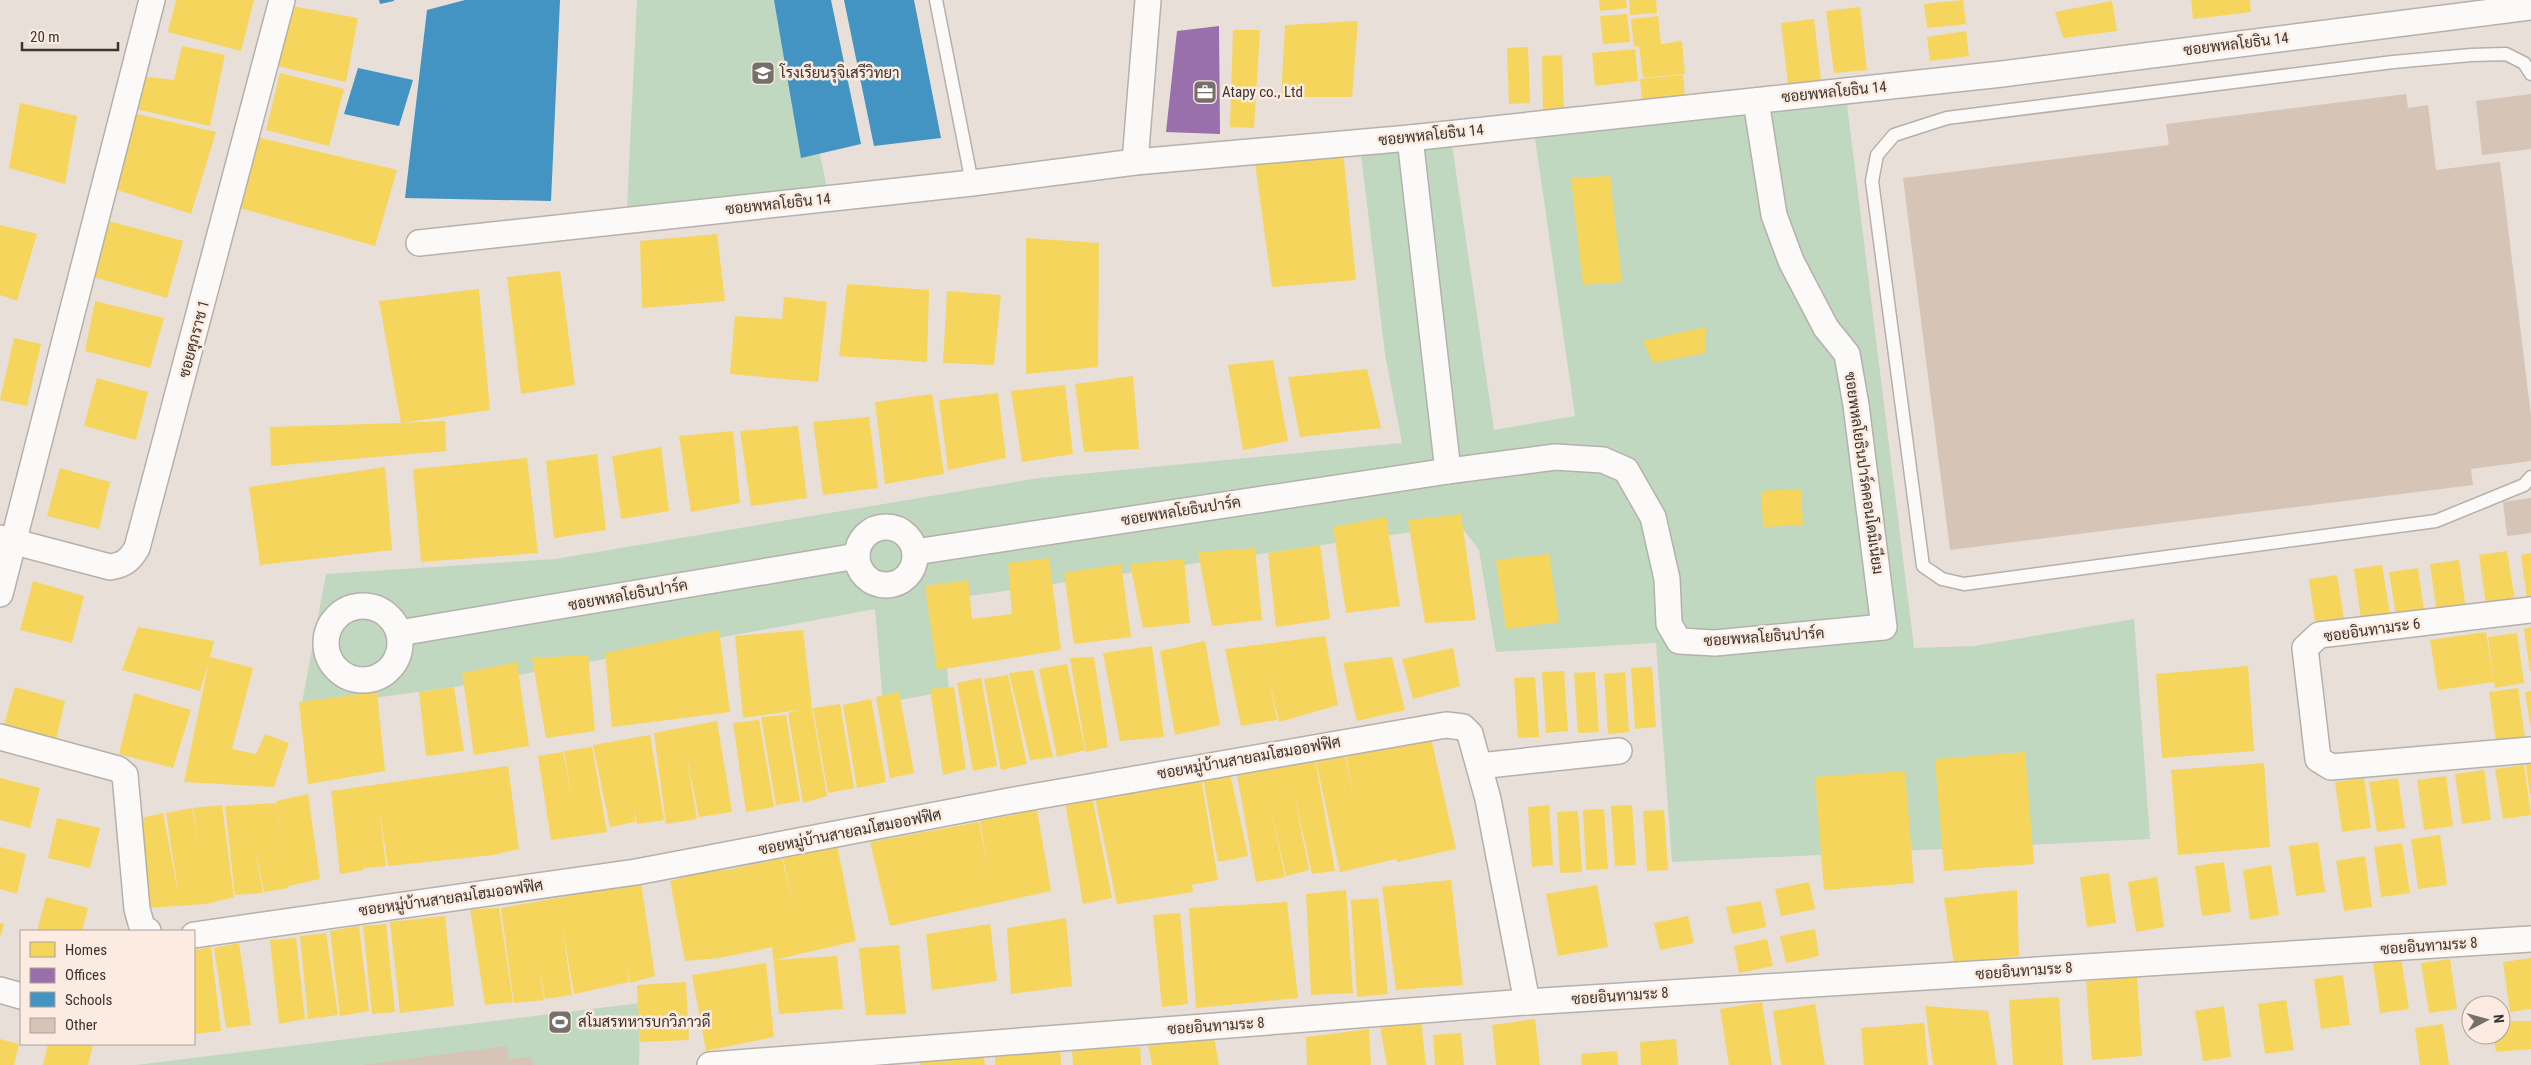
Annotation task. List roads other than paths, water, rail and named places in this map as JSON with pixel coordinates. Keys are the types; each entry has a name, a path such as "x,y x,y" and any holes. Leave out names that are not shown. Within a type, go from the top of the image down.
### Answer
{"street":[{"path":"0,594 7,540 152,0"},
{"name":"ซอยศุภราช 1","path":"7,540 110,567 122,565 131,558 137,548 282,0"},
{"path":"1136,162 1148,0"},
{"name":"ซอยพหลโยธิน 14","path":"420,243 1136,162 1410,138 2002,74 2531,7"},
{"name":"ซอยพหลโยธินปาร์คคอนโดมิเนียม","path":"1756,101 1774,215 1791,261 1826,328 1847,354 1856,405 1884,626"},
{"path":"1410,138 1448,471"},
{"name":"ซอยพหลโยธินปาร์ค","path":"915,552 1448,471 1555,457 1603,460 1626,470 1653,517 1667,579 1669,624 1679,641 1715,643 1884,626"},
{"path":"888,527 906,535 915,552 914,562 905,578 887,586 878,585 862,574 858,566 857,556 863,538 879,528 888,527"},
{"name":"ซอยพหลโยธินปาร์ค","path":"399,633 857,556"},
{"name":"ซอยอินทามระ 6","path":"2531,610 2319,635 2305,648 2318,759 2331,767 2531,750"},
{"name":"ซอยหมู่บ้านสายลมโฮมออฟฟิศ","path":"195,935 636,872 1029,798 1446,724 1463,727 1470,734 1488,799 1527,1002"},
{"path":"0,738 118,769 125,775 130,855 137,909 142,927 146,930"},
{"path":"1479,766 1619,751"},
{"name":"ซอยอินทามระ 8","path":"710,1065 1527,1002 2531,939"},
{"path":"0,990 20,996"}],"lane":[{"path":"936,0 972,182"},
{"path":"2531,74 2524,63 2506,54 2471,55 2393,62 1947,118 1894,135 1877,155 1872,181 1923,566 1942,579 1964,584 2436,521 2524,485 2531,477"}],"place":[{"name":"โรงเรียนรุจิเสรีวิทยา","path":"763,73"},
{"name":"Atapy co., Ltd","path":"1205,92"},
{"name":"สโมสรทหารบกวิภาวดี","path":"560,1022"}]}
